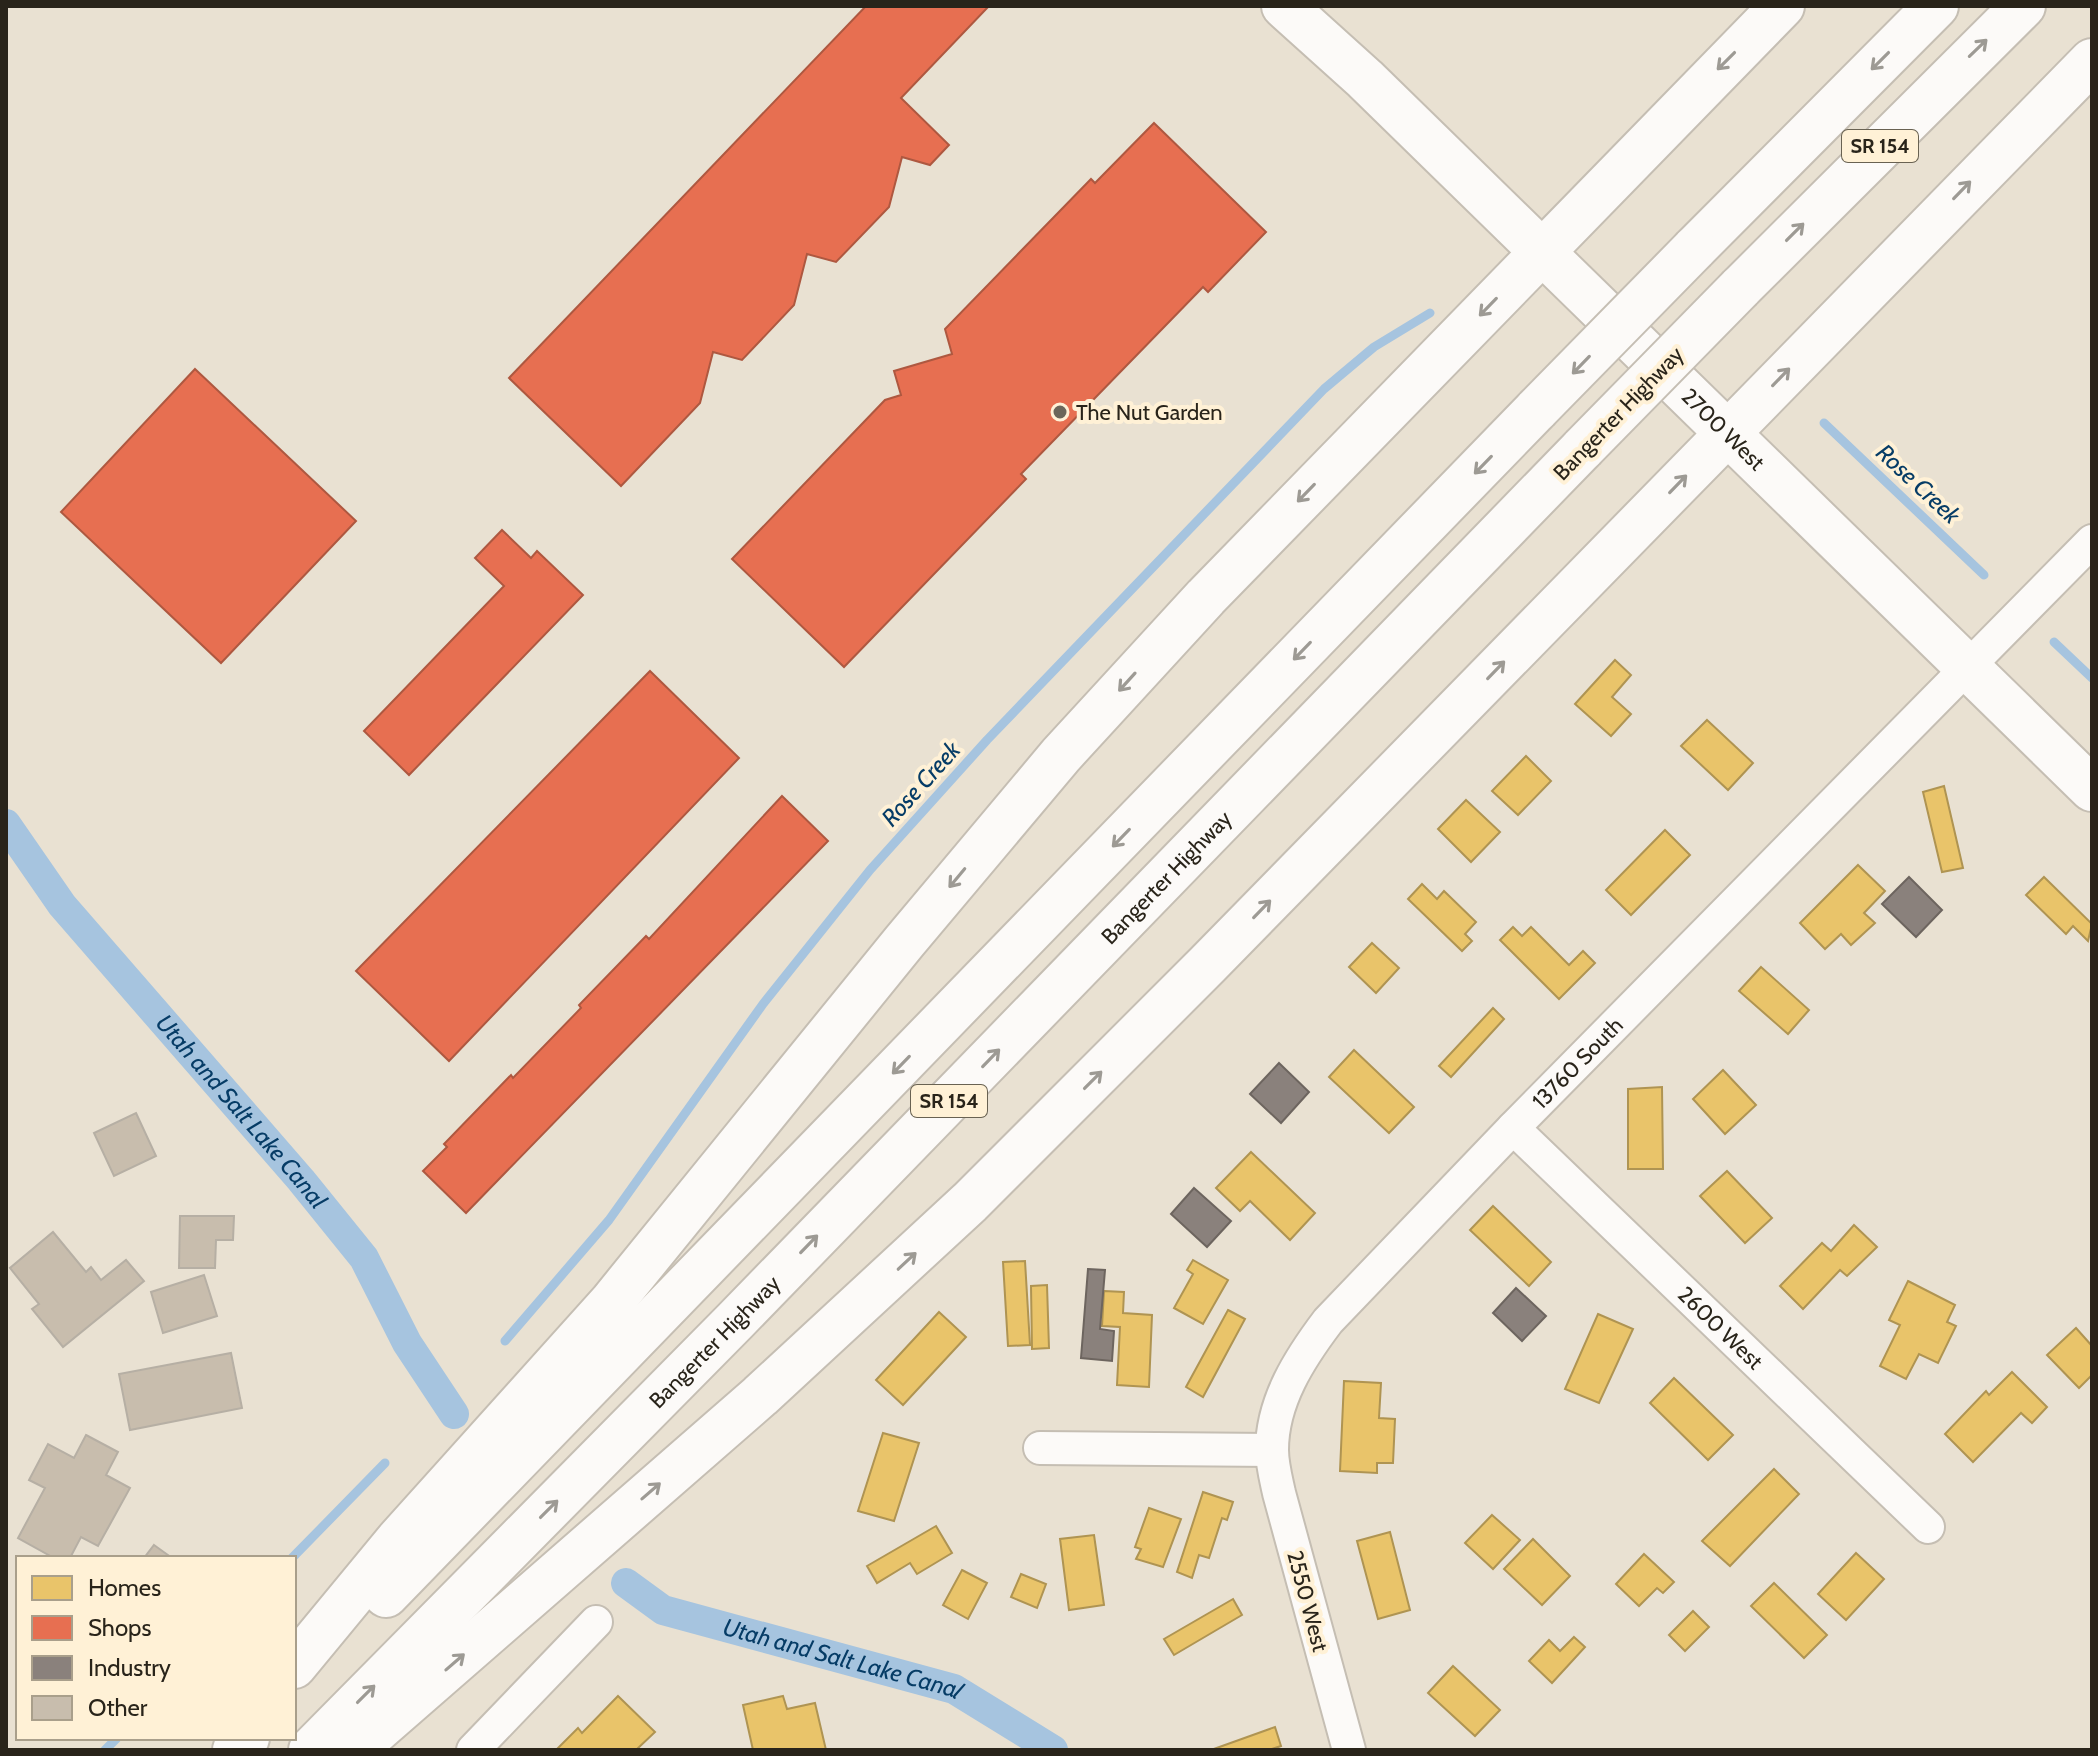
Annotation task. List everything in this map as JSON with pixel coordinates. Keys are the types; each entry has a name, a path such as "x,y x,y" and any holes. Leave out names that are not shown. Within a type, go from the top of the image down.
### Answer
{"main road":[{"name":"2700 West","path":"1284,6 1365,79 2092,789"},
{"path":"296,1664 398,1540 611,1303 904,942 1061,755 1206,597 1782,6"},
{"name":"SR 154","path":"296,1688 1537,409 1936,6"},
{"name":"Bangerter Highway","path":"311,1750 757,1298 1740,288 2023,6"},
{"path":"354,1750 760,1396 970,1202 1196,977 2092,61"}],"street":[{"name":"13760 South","path":"1272,1450 1285,1392 1307,1349 1328,1321 1513,1128 2092,541"},
{"name":"2600 West","path":"1513,1128 1928,1527"},
{"path":"1040,1448 1272,1450"},
{"name":"2550 West","path":"1272,1450 1279,1493 1349,1750"},
{"path":"473,1750 596,1622"}],"building: Homes":[{"path":"1615,660 1631,675 1612,697 1631,714 1611,736 1575,704"},
{"path":"1707,720 1753,763 1728,790 1681,746"},
{"path":"1526,756 1551,781 1518,815 1492,791"},
{"path":"1944,786 1963,868 1942,872 1923,792"},
{"path":"1466,800 1500,832 1471,862 1438,829"},
{"path":"1665,830 1690,855 1631,915 1606,890"},
{"path":"1858,865 1885,891 1864,913 1875,923 1851,945 1841,934 1825,949 1800,923"},
{"path":"2044,877 2092,924 2088,941 2073,926 2066,934 2026,895"},
{"path":"1422,884 1437,899 1444,891 1476,922 1465,934 1472,941 1462,951 1408,899"},
{"path":"1513,927 1522,936 1531,927 1569,965 1583,951 1595,963 1559,999 1500,940"},
{"path":"1372,943 1399,968 1376,993 1349,967"},
{"path":"1761,967 1809,1010 1788,1034 1739,991"},
{"path":"1493,1008 1504,1019 1451,1077 1439,1066"},
{"path":"1354,1050 1414,1107 1389,1133 1329,1077"},
{"path":"1723,1070 1756,1105 1725,1134 1693,1099"},
{"path":"1662,1087 1663,1169 1628,1169 1628,1089"},
{"path":"1251,1152 1315,1213 1290,1240 1250,1201 1240,1211 1216,1188"},
{"path":"1727,1171 1772,1218 1745,1243 1700,1196"},
{"path":"1493,1206 1551,1262 1529,1286 1470,1230"},
{"path":"1854,1225 1877,1247 1847,1276 1840,1270 1803,1309 1780,1286 1822,1243 1831,1251"},
{"path":"1193,1260 1228,1280 1203,1324 1174,1308 1193,1274 1187,1270"},
{"path":"1025,1261 1030,1345 1008,1346 1003,1262"},
{"path":"1908,1281 1955,1305 1947,1322 1956,1326 1938,1363 1919,1354 1906,1379 1880,1366 1900,1325 1889,1320"},
{"path":"1047,1285 1049,1348 1032,1349 1031,1286"},
{"path":"1104,1291 1124,1292 1123,1313 1152,1315 1149,1387 1117,1385 1120,1327 1102,1326"},
{"path":"1228,1310 1245,1319 1203,1397 1186,1387"},
{"path":"939,1312 966,1337 903,1405 876,1380"},
{"path":"1598,1314 1633,1329 1599,1403 1565,1389"},
{"path":"2076,1328 2092,1346 2092,1375 2079,1388 2047,1355"},
{"path":"2012,1372 2047,1407 2032,1423 2021,1413 1973,1462 1945,1434 1986,1391 1989,1395"},
{"path":"1674,1378 1733,1435 1708,1460 1650,1403"},
{"path":"1344,1381 1381,1383 1379,1418 1395,1419 1393,1463 1377,1463 1377,1473 1340,1471"},
{"path":"883,1433 919,1443 894,1521 858,1511"},
{"path":"1774,1469 1799,1494 1730,1566 1702,1541"},
{"path":"1203,1492 1233,1502 1227,1520 1222,1518 1209,1558 1199,1555 1192,1578 1177,1572"},
{"path":"1149,1508 1181,1519 1163,1567 1136,1559 1141,1549 1135,1547"},
{"path":"1492,1515 1520,1540 1493,1569 1465,1543"},
{"path":"936,1526 952,1553 917,1574 910,1563 877,1583 867,1566"},
{"path":"1390,1532 1410,1610 1378,1619 1357,1541"},
{"path":"1094,1535 1104,1605 1069,1610 1060,1539"},
{"path":"1533,1539 1570,1576 1542,1605 1504,1569"},
{"path":"1856,1553 1884,1579 1846,1620 1818,1594"},
{"path":"1644,1554 1674,1582 1663,1593 1657,1588 1639,1606 1616,1584"},
{"path":"962,1570 987,1583 968,1619 943,1605"},
{"path":"1021,1574 1046,1584 1037,1608 1011,1597"},
{"path":"1774,1583 1827,1635 1804,1658 1751,1606"},
{"path":"1233,1599 1242,1615 1174,1655 1164,1639"},
{"path":"1693,1611 1709,1627 1685,1651 1669,1635"},
{"path":"1574,1637 1585,1647 1552,1683 1529,1661 1549,1640 1560,1651"},
{"path":"1453,1666 1500,1710 1475,1736 1428,1693"},
{"path":"618,1696 655,1732 636,1750 556,1750 578,1728 582,1733"},
{"path":"783,1696 787,1709 815,1703 826,1750 753,1750 743,1705"},
{"path":"1275,1727 1281,1746 1269,1750 1211,1750"}],"building: Shops":[{"path":"866,6 989,6 901,98 949,145 930,165 902,157 889,207 836,262 807,254 794,305 742,360 713,352 700,403 621,486 509,378"},
{"path":"1154,123 1266,232 1208,292 1203,287 1021,474 1026,479 844,667 732,559 885,400 901,395 894,371 952,354 945,329 1091,179 1095,183"},
{"path":"195,369 356,521 221,663 61,512"},
{"path":"502,530 531,558 537,551 583,595 409,775 364,731 504,586 475,558"},
{"path":"650,671 739,758 449,1061 356,971"},
{"path":"782,796 828,841 466,1213 423,1171 447,1147 444,1144 581,1008 579,1005 646,936 649,939"}],"building: Industry":[{"path":"1909,877 1942,910 1916,937 1882,904"},
{"path":"1279,1063 1309,1092 1281,1123 1250,1094"},
{"path":"1194,1188 1231,1221 1207,1247 1171,1214"},
{"path":"1088,1269 1105,1270 1100,1329 1114,1331 1112,1361 1081,1358"},
{"path":"1516,1288 1546,1316 1522,1341 1493,1313"}],"building: Other":[{"path":"136,1113 156,1156 114,1176 94,1133"},
{"path":"180,1216 234,1216 233,1240 216,1240 215,1268 179,1268"},
{"path":"53,1232 86,1272 91,1267 101,1280 126,1260 144,1281 63,1347 32,1309 39,1304 10,1268"},
{"path":"204,1275 217,1316 163,1333 151,1292"},
{"path":"231,1353 242,1408 130,1430 119,1374"},
{"path":"86,1435 118,1452 106,1475 130,1488 98,1546 81,1537 71,1556 50,1556 18,1538 45,1488 29,1480 48,1444 74,1458"},
{"path":"154,1545 169,1556 146,1556"}],"waterway":[{"name":"Rose Creek","path":"505,1341 609,1220 763,1004 870,870 987,740 1324,389 1374,347 1430,313"},
{"name":"Rose Creek","path":"1824,423 1984,575"},
{"name":"Rose Creek","path":"2054,642 2092,678"},
{"name":"Utah and Salt Lake Canal","path":"6,824 62,905 301,1180 364,1258 407,1343 454,1414"},
{"name":"Rose Creek","path":"294,1556 385,1463"},
{"name":"Utah and Salt Lake Canal","path":"626,1583 663,1610 954,1689 1053,1750"},
{"name":"Rose Creek","path":"105,1750 115,1740"}],"place":[{"name":"The Nut Garden","path":"1060,412"}]}
